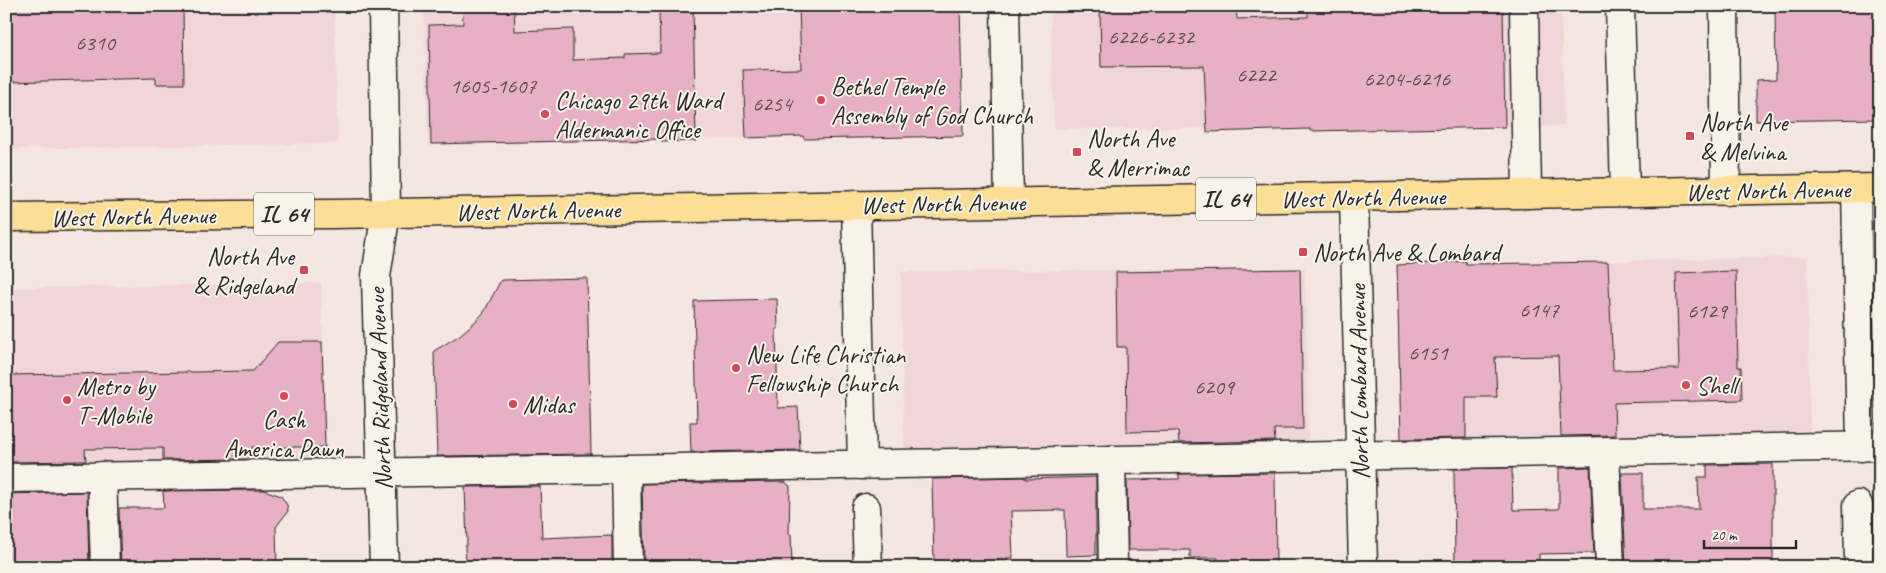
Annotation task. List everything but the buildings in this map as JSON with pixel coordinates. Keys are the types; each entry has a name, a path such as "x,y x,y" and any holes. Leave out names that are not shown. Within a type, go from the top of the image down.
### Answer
{"main road":[{"name":"West North Avenue","path":"6,217 1868,189"}],"street":[{"name":"North Ridgeland Avenue","path":"382,6 386,212 376,276 384,567"},
{"path":"1005,6 1010,202"},
{"path":"1524,6 1527,194"},
{"path":"1620,6 1625,192"},
{"path":"1724,6 1726,191"},
{"path":"6,478 1870,447 1868,189"},
{"name":"North Lombard Avenue","path":"1354,197 1363,567"},
{"path":"856,205 862,465"},
{"path":"1605,452 1610,567"},
{"path":"1111,460 1113,567"},
{"path":"626,469 628,567"},
{"path":"102,476 105,567"},
{"path":"1858,505 1859,567"},
{"path":"866,508 868,567"}],"shaded area":[{"path":"6,6 334,6 338,143 6,149"},
{"path":"424,6 957,6 961,134 428,145"},
{"path":"1050,6 1561,6 1564,126 1054,129"},
{"path":"1807,257 1810,437 1402,444 1398,266"},
{"path":"1305,268 1308,445 904,452 901,272"},
{"path":"321,283 327,459 6,464 6,288"}],"place":[{"name":"Bethel Temple Assembly of God Church","path":"821,100"},
{"name":"Chicago 29th Ward Aldermanic Office","path":"545,114"},
{"name":"North Ave & Melvina","path":"1690,136"},
{"name":"North Ave & Merrimac","path":"1077,152"},
{"name":"North Ave & Lombard","path":"1303,252"},
{"name":"North Ave & Ridgeland","path":"304,270"},
{"name":"New Life Christian Fellowship Church","path":"736,368"},
{"name":"Shell","path":"1686,385"},
{"name":"Cash America Pawn","path":"284,396"},
{"name":"Metro by T-Mobile","path":"67,400"},
{"name":"Midas","path":"513,404"}]}
